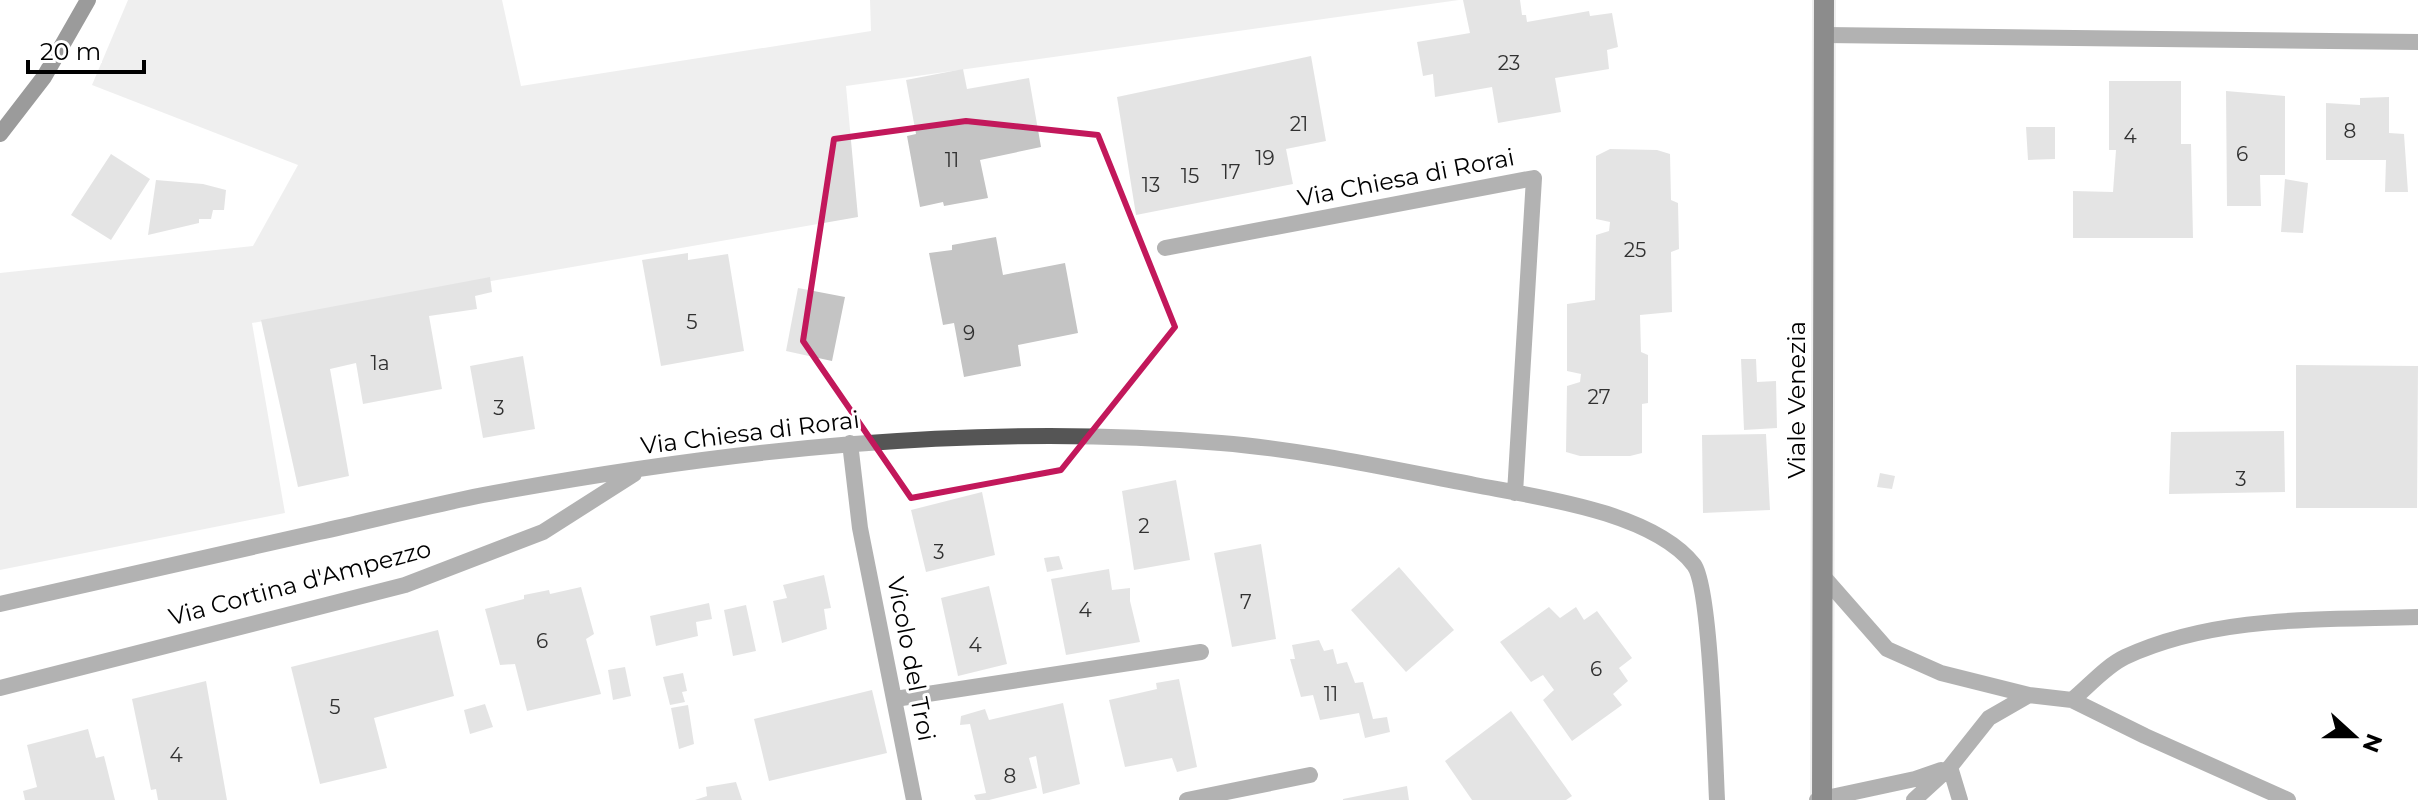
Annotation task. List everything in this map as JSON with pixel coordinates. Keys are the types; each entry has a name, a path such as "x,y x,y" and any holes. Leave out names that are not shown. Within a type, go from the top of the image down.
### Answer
{"main road":[{"path":"0,134 44,77 88,0"},
{"name":"Viale Venezia","path":"1820,799 1824,0"}],"street":[{"path":"1825,35 2418,42"},
{"name":"Via Chiesa di Rorai","path":"1165,248 1534,178 1515,493"},
{"name":"Via Chiesa di Rorai","path":"0,604 480,496 642,469 850,443 1067,436 1223,443 1369,464 1515,493 1618,517 1670,542 1697,569 1707,634 1717,800"},
{"name":"Vicolo del Troi","path":"850,443 860,528 914,800"},
{"name":"Via Cortina d'Ampezzo","path":"0,688 405,585 543,532 642,469"},
{"path":"1822,575 1887,649 1941,673 2029,695 2072,700 2288,800"},
{"path":"2072,700 2123,658 2182,637 2272,621 2418,617"},
{"path":"895,699 1201,652"},
{"path":"1914,800 1950,767 1989,718 2029,695"},
{"path":"1820,799 1915,779 1950,767"},
{"path":"1950,767 1960,800"},
{"path":"1187,800 1310,775"}],"highlighted area":[{"path":"966,121 1098,135 1175,327 1061,470 911,498 803,341 834,139"}],"shaded area":[{"path":"128,0 502,0 521,86 871,31 870,0 1459,0 846,86 858,217 252,323 285,513 0,570 0,273 253,246 298,165 92,85"}],"building":[{"path":"1463,0 1520,0 1522,15 1526,15 1527,22 1589,11 1590,16 1612,13 1618,47 1607,50 1609,69 1555,78 1561,112 1498,123 1492,87 1435,97 1433,74 1423,76 1417,42 1470,33"},
{"path":"1311,56 1326,141 1286,149 1293,184 1136,215 1117,97"},
{"path":"963,69 967,89 1029,78 1041,147 980,160 988,198 920,207 907,136 916,134 906,80"},
{"path":"2109,81 2181,81 2181,144 2191,144 2193,238 2073,238 2073,191 2113,192 2116,150 2109,150"},
{"path":"2226,91 2285,96 2285,175 2260,175 2261,206 2227,206"},
{"path":"2389,97 2389,133 2404,134 2408,192 2385,192 2386,160 2326,160 2326,103 2360,105 2360,98"},
{"path":"2026,127 2055,127 2055,159 2028,160"},
{"path":"1610,149 1657,150 1670,154 1671,200 1678,203 1679,249 1671,252 1672,312 1640,315 1641,352 1648,355 1648,403 1642,404 1642,453 1630,456 1580,456 1566,452 1567,386 1580,382 1581,374 1567,371 1567,304 1595,300 1596,235 1609,231 1610,222 1596,219 1596,156"},
{"path":"111,154 150,179 111,240 71,215"},
{"path":"2285,179 2308,183 2303,233 2281,232"},
{"path":"156,180 203,184 226,190 224,210 213,210 211,219 199,219 199,223 148,235"},
{"path":"996,237 1003,275 1065,263 1078,333 1018,345 1021,366 964,377 954,323 943,325 929,253 952,250 952,245"},
{"path":"688,253 688,260 728,254 744,351 661,366 642,260"},
{"path":"490,277 492,292 475,296 477,309 429,316 442,389 363,404 356,363 330,369 349,476 298,487 261,320"},
{"path":"798,288 845,297 832,361 786,351"},
{"path":"523,356 535,429 483,438 470,366"},
{"path":"1741,359 1756,359 1757,382 1776,381 1777,428 1744,430"},
{"path":"2296,365 2418,366 2417,508 2296,508"},
{"path":"2284,431 2285,492 2169,494 2171,432"},
{"path":"1766,434 1770,510 1703,513 1702,435"},
{"path":"1880,473 1895,476 1892,489 1877,487"},
{"path":"1176,480 1190,560 1134,570 1122,491"},
{"path":"982,492 995,555 926,572 911,510"},
{"path":"1261,544 1276,639 1232,647 1214,553"},
{"path":"1059,556 1063,569 1047,572 1044,558"},
{"path":"1399,567 1454,630 1406,672 1351,610"},
{"path":"1109,569 1112,590 1130,588 1140,642 1066,655 1051,579"},
{"path":"824,575 831,608 824,609 827,629 782,643 773,601 787,598 783,585"},
{"path":"989,586 1007,664 958,676 941,598"},
{"path":"581,587 594,634 586,639 601,694 527,711 515,664 500,665 485,609 524,599 524,595 549,590 550,594"},
{"path":"709,603 712,619 696,622 698,636 656,646 650,616"},
{"path":"746,605 756,651 733,656 724,610"},
{"path":"1549,607 1560,618 1576,607 1584,620 1597,611 1632,658 1619,668 1628,681 1613,694 1622,705 1572,741 1543,700 1554,690 1543,675 1531,682 1500,642"},
{"path":"438,630 454,696 374,718 387,768 320,784 291,667"},
{"path":"1319,640 1324,651 1333,649 1337,664 1347,662 1355,683 1363,682 1373,719 1387,717 1390,732 1365,738 1359,713 1320,720 1313,695 1301,697 1290,659 1295,659 1292,645"},
{"path":"625,667 631,696 613,700 608,670"},
{"path":"683,673 687,691 682,692 685,702 670,705 663,677"},
{"path":"1179,679 1197,767 1177,772 1172,758 1125,767 1109,700 1157,689 1156,683"},
{"path":"206,681 227,800 158,800 156,789 151,790 132,699"},
{"path":"872,690 887,753 769,781 754,719"},
{"path":"1063,703 1080,784 1043,794 1036,756 1029,758 1037,788 989,800 976,800 974,795 986,793 970,724 960,725 961,716 985,709 989,720"},
{"path":"485,704 493,727 470,734 464,710"},
{"path":"688,705 694,744 679,749 671,708"},
{"path":"1511,711 1572,796 1566,800 1472,800 1445,761"},
{"path":"88,729 96,758 104,756 115,800 25,800 23,791 37,787 27,745"},
{"path":"736,782 742,800 695,800 707,796 706,787"},
{"path":"1407,786 1409,800 1343,800 1343,799"}]}
